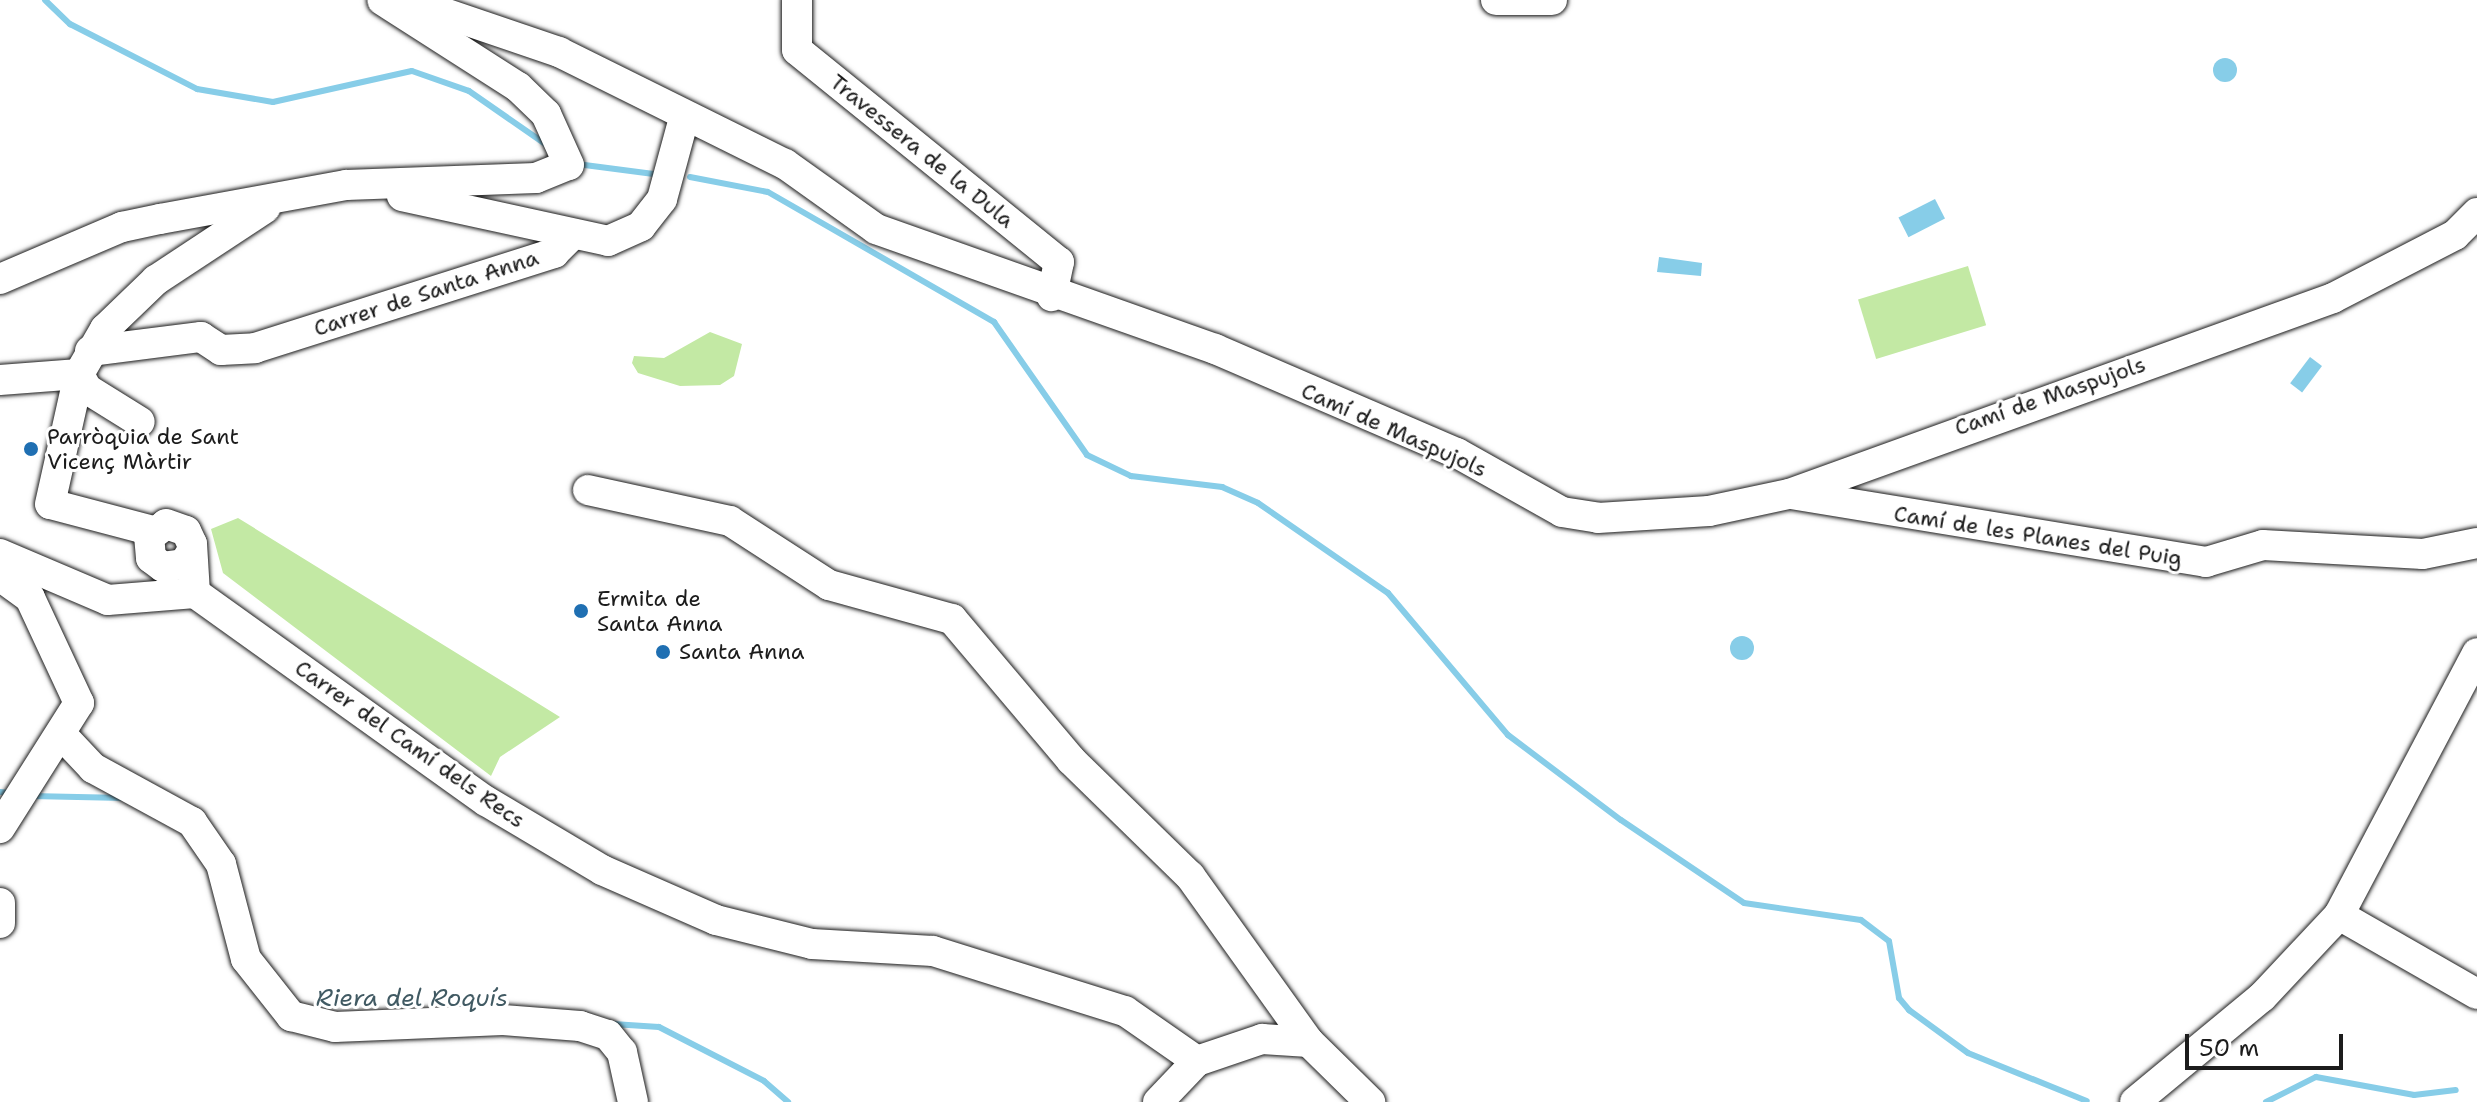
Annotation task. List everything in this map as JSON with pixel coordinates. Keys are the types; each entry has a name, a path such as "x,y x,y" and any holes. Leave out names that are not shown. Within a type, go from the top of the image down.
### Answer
{"street":[{"path":"0,279 122,227 271,204 346,185 499,183 569,165 546,114 518,87 382,0"},
{"name":"Camí de Maspujols","path":"406,0 559,52 684,118 785,164 876,229 1052,296 1215,349 1457,453 1562,512 1648,519 1789,494 2333,298 2455,235 2477,213"},
{"name":"Travessera de la Dula","path":"797,0 797,50 1059,262 1052,296"},
{"path":"1496,0 1552,0"},
{"path":"346,185 569,238 608,241 641,226 662,199 684,118"},
{"path":"152,544 50,504 85,363 156,280 271,204"},
{"name":"Carrer de Santa Anna","path":"0,380 201,337 221,350 255,348 554,253 569,238"},
{"path":"85,363 87,389 140,422"},
{"path":"588,490 730,521 829,585 952,619 1071,760 1190,876 1309,1042 1370,1102"},
{"name":"Camí de les Planes del Puig","path":"1789,494 2206,562 2263,545 2423,554 2477,543"},
{"path":"0,554 128,600 195,593 192,551 180,526 152,544 128,600"},
{"path":"0,576 30,598 79,703 0,828"},
{"name":"Carrer del Camí dels Recs","path":"195,593 486,801 602,870 716,920 812,944 933,951 1125,1011 1197,1061"},
{"path":"2135,1102 2262,997 2339,915 2477,653"},
{"path":"61,734 93,768 192,822 221,864 246,959 291,1016 335,1027 503,1020 580,1026 608,1035 622,1052 633,1102"},
{"path":"0,903 0,923"},
{"path":"2339,915 2477,994"},
{"path":"1158,1102 1197,1061 1262,1039 1309,1042"}],"green space":[{"path":"1968,266 1986,325 1876,359 1858,300"},
{"path":"710,332 742,344 734,376 720,385 680,386 638,373 632,363 634,356 664,358"},
{"path":"238,518 560,717 500,757 491,776 223,573 211,529"}],"water":[{"path":"2225,58 2236,65 2237,70 2230,81 2225,82 2214,75 2213,70 2220,59"},
{"path":"1935,199 1945,219 1908,237 1898,218"},
{"path":"1659,257 1702,263 1701,276 1657,272"},
{"path":"2310,357 2322,366 2302,392 2290,383"},
{"path":"1742,636 1751,639 1754,648 1751,657 1742,660 1733,657 1730,648 1733,639"}],"waterway":[{"path":"45,0 70,24 197,89 273,102 412,71 469,91 548,146"},
{"path":"577,164 661,175"},
{"path":"690,177 768,192 994,322 1087,455 1131,476 1222,487 1258,503 1388,593 1508,735 1621,820 1744,903 1861,920 1889,941 1899,998 1909,1010 1968,1053 2087,1101"},
{"name":"Riera del Roquís","path":"0,792 12,793"},
{"name":"Riera del Roquís","path":"31,796 124,798"},
{"name":"Riera del Roquís","path":"613,1024 659,1027 764,1081 788,1102"},
{"path":"2266,1102 2316,1077 2414,1095 2456,1090"}],"place":[{"name":"Parròquia de Sant Vicenç Màrtir","path":"31,449"},
{"name":"Ermita de Santa Anna","path":"581,611"},
{"name":"Santa Anna","path":"663,652"}]}
